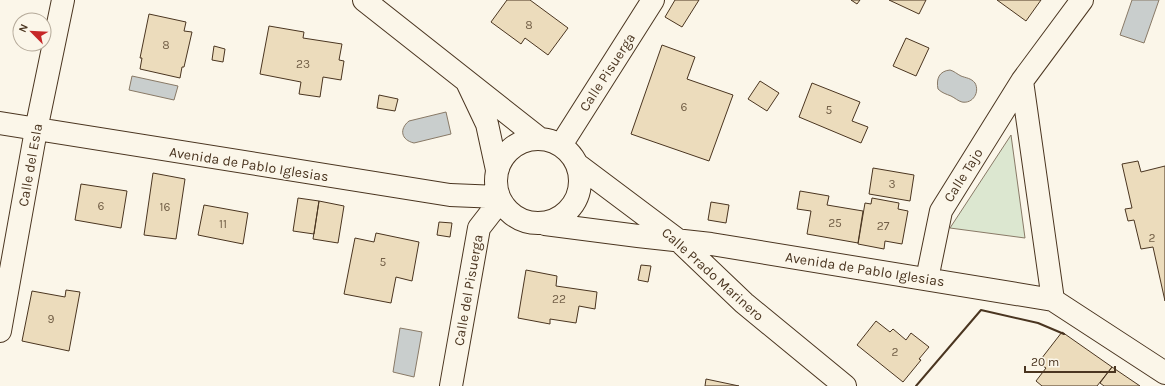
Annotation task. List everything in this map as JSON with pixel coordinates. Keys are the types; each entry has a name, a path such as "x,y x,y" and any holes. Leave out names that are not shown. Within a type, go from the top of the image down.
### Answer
{"street":[{"name":"Calle del Esla","path":"0,330 36,130 64,0"},
{"path":"364,0 540,139"},
{"name":"Calle Pisuerga","path":"560,145 653,0"},
{"name":"Calle Tajo","path":"927,279 940,211 1022,81 1082,0"},
{"path":"466,80 487,124 498,170"},
{"path":"1022,81 1053,300"},
{"name":"Avenida de Pablo Iglesias","path":"0,123 450,196 500,199"},
{"path":"540,139 551,140 560,145 571,154 578,165 581,184 575,202 562,217 545,224 527,222 512,214 500,199 496,184 498,170 506,154 521,142 540,139"},
{"name":"Calle Prado Marinero","path":"578,165 678,240 744,303 845,386"},
{"name":"Calle del Pisuerga","path":"451,386 479,228 500,199"},
{"name":"Avenida de Pablo Iglesias","path":"545,224 711,244 1053,300 1165,373"}],"green space":[{"path":"1011,135 1025,238 950,228"}],"shaded area":[{"path":"1132,0 1159,0 1144,43 1120,35"},
{"path":"950,70 970,79 975,83 977,90 972,99 962,102 938,89 937,82 939,76 943,72"},
{"path":"132,76 178,86 174,100 129,90"},
{"path":"446,112 451,134 414,143 410,142 404,137 404,127 409,121"},
{"path":"400,328 422,332 414,377 393,372"}],"building":[{"path":"507,0 530,0 568,28 548,55 525,38 521,44 491,22"},
{"path":"675,0 699,0 682,27 665,17"},
{"path":"851,0 860,0 857,4"},
{"path":"889,0 926,0 919,14"},
{"path":"997,0 1041,0 1026,21"},
{"path":"149,14 186,22 184,31 192,32 180,78 140,69 142,58 140,58"},
{"path":"269,26 304,32 303,38 342,44 339,60 344,61 341,80 323,77 320,97 299,94 301,82 260,74"},
{"path":"906,38 929,48 916,76 893,66"},
{"path":"662,45 695,57 687,79 733,95 709,161 631,134"},
{"path":"214,46 225,49 223,62 212,60"},
{"path":"760,81 779,93 767,111 748,99"},
{"path":"812,83 860,102 852,121 868,127 861,143 799,117"},
{"path":"379,95 398,99 395,111 377,108"},
{"path":"1138,161 1141,172 1165,166 1165,301 1153,247 1141,249 1134,220 1128,221 1125,209 1132,208 1122,164"},
{"path":"873,168 914,175 910,201 869,194"},
{"path":"153,173 185,179 176,239 144,235"},
{"path":"81,184 127,191 121,228 75,220"},
{"path":"800,191 829,196 827,205 863,211 858,243 807,234 811,211 797,209"},
{"path":"298,198 319,201 314,234 293,231"},
{"path":"872,198 899,203 898,209 908,211 902,244 885,241 884,249 858,244 865,203 871,204"},
{"path":"319,201 344,206 338,243 313,239"},
{"path":"711,202 729,205 726,223 708,220"},
{"path":"204,205 248,213 243,244 198,235"},
{"path":"439,222 452,223 450,237 437,235"},
{"path":"376,233 419,242 412,281 396,277 391,303 344,294 355,238 374,242"},
{"path":"641,265 651,266 648,282 638,280"},
{"path":"526,270 557,276 556,286 597,292 595,309 579,306 576,323 550,319 550,324 518,318"},
{"path":"66,290 80,292 69,351 22,341 32,291 65,297"},
{"path":"876,321 890,332 893,329 906,340 911,333 929,347 919,359 921,360 903,382 857,345"},
{"path":"1062,332 1112,367 1097,386 1042,386 1036,381 1046,368 1038,363"},
{"path":"1112,367 1140,386 1104,386 1100,383"},
{"path":"706,379 739,386 705,386"}],"wall":[{"path":"916,386 981,310 1038,323 1064,334"}]}
